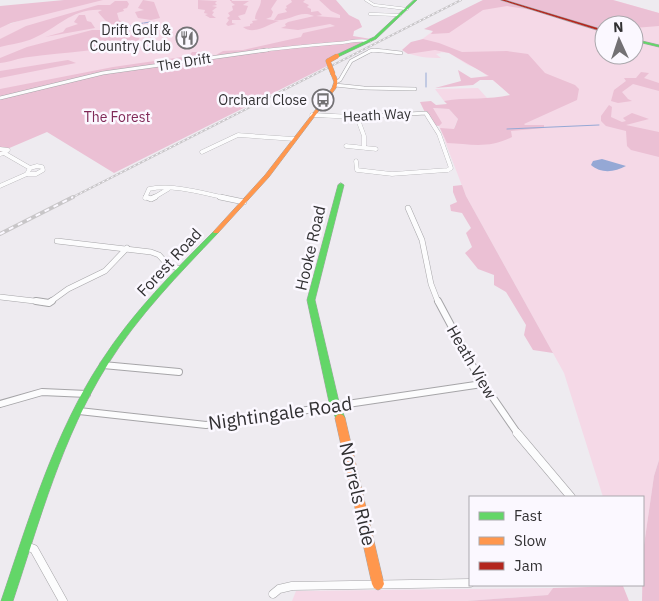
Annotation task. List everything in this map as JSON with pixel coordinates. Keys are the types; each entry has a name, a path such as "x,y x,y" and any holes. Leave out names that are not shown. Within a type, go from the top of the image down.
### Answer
{"street":[{"path":"366,0 374,5 406,9"},
{"name":"Forest Road","path":"7,601 62,447 103,365 151,301 244,202 294,140 335,80 328,61 370,41 416,0"},
{"path":"502,0 594,28"},
{"path":"370,14 400,15"},
{"name":"The Drift","path":"0,98 103,73 312,44 342,43 356,39 370,41"},
{"path":"644,42 659,46"},
{"path":"335,80 340,80 351,61 372,50 401,53"},
{"path":"335,80 364,88 415,89"},
{"name":"Heath Way","path":"312,115 357,118 389,114 428,114 439,134 451,168 378,174 357,170 356,161"},
{"path":"357,118 364,133 366,142 364,148"},
{"path":"202,152 238,135 294,140"},
{"path":"346,146 376,149"},
{"path":"0,149 8,150 2,154 30,168 40,166 44,168 36,174 27,174 0,186"},
{"path":"27,174 30,168"},
{"name":"Hooke Road","path":"336,406 311,300 313,286 324,255 334,202 341,185"},
{"path":"168,189 151,199 145,198 148,190 152,188 168,189 192,191 244,202"},
{"name":"Heath View","path":"408,208 425,249 435,294 465,356 482,384 540,461 569,496"},
{"path":"57,241 127,248 157,254 167,264 180,269"},
{"path":"0,297 22,298 49,303 68,290 105,270 127,248"},
{"path":"103,365 179,372"},
{"name":"Nightingale Road","path":"79,411 198,425 482,384"},
{"path":"0,404 42,392 87,394"},
{"name":"Norrels Ride","path":"336,406 378,584"},
{"path":"26,546 34,550 63,601"},
{"path":"273,594 279,589 292,586 469,583"}],"shaded area":[{"path":"84,0 319,0 326,6 359,20 362,27 354,31 353,36 0,96 0,27"},
{"path":"483,0 613,0 659,13 659,460 654,476 644,545 644,496 603,496 564,373 466,196 439,126 441,122 432,108 449,109 458,119 454,128 512,95 478,69 449,53 440,52 436,54 441,58 436,58 405,52 433,31 431,31 438,24"},
{"path":"478,88 487,98 444,101 435,89"},
{"path":"553,588 549,595 467,601 292,601 296,591"}],"green space":[{"path":"64,0 103,0 11,23 0,28 0,6"},
{"path":"143,0 154,2 160,18 151,20 138,18 135,12 144,10 138,8"},
{"path":"198,0 217,1 215,3 217,5 212,6 217,7 212,11 214,12 212,15 216,18 210,18 205,15 208,14 204,13 205,10 198,9"},
{"path":"232,0 249,1 243,5 248,6 245,14 238,16 241,20 232,20 232,23 236,24 228,26 226,24 229,20 227,18 230,16 228,13 233,10 232,6 235,5 231,2"},
{"path":"261,0 277,0 271,9 273,12 271,17 266,19 279,21 257,30 243,27 250,26 253,23 252,21 258,20 255,19 255,16"},
{"name":"The Forest","path":"291,0 305,0 303,2 309,5 307,7 311,9 311,12 318,11 322,15 316,16 340,18 340,15 331,11 319,0 336,0 349,15 359,20 362,27 354,31 353,36 371,39 329,58 326,61 327,66 114,173 47,132 0,152 0,89 113,67 189,56 192,52 199,52 204,57 214,56 223,51 243,50 301,37 303,33 335,26 330,24 298,30 281,28 286,26 285,24 288,22 314,16 304,14 274,20 278,14 287,12 286,6 292,2"},
{"path":"483,0 500,0 532,10 507,6 483,10 449,33 431,34 433,31 424,29"},
{"path":"504,0 613,0 659,13 659,26 644,27 644,15 594,15 594,27"},
{"path":"115,1 127,1 129,4 127,8 123,9 124,11 117,13 119,20 129,26 124,28 115,27 98,12 102,10 91,10 74,15 30,40 0,47 0,39 26,26 98,5 110,5"},
{"path":"79,15 85,15 87,21 91,22 95,28 45,37 63,32 66,28 78,24 74,22"},
{"path":"92,30 103,30 140,37 138,41 111,47 0,63 0,58 27,47"},
{"path":"423,39 462,52 507,51 528,54 545,73 575,85 579,89 577,100 524,124 544,125 544,128 511,131 512,137 495,143 472,145 447,143 440,128 454,129 458,119 449,109 433,108 442,123 439,126 431,125 420,102 431,101 436,105 447,104 444,101 510,95 493,80 480,80 473,85 435,88 461,81 458,70 471,78 489,76 449,53 435,50 408,54 402,50 411,42"},
{"path":"68,60 76,63 0,78 0,71"},
{"path":"641,72 649,73 644,78 659,83 659,91 633,84 622,92 632,101 618,103 611,101 614,90 626,81 624,78 636,78"},
{"path":"609,105 612,107 611,117 622,122 626,121 623,118 632,113 649,119 626,125 659,132 659,157 631,150 627,146 626,131 606,126 601,121 601,116"},
{"path":"462,185 466,196 553,353 533,350 524,335 526,325 506,292 494,285 494,275 478,269 465,253 472,247 466,233 471,228 462,213 451,211 450,205 457,202 453,186"},
{"path":"659,460 659,601 642,601 644,545 654,476"},
{"path":"623,586 629,601 467,601 548,595 553,588"}],"water":[{"path":"602,159 626,166 617,170 604,171 591,165 593,161"}],"waterway":[{"path":"144,23 150,22"},
{"path":"132,26 143,23"},
{"path":"124,28 131,26"},
{"path":"111,32 123,29"},
{"path":"426,73 426,87"},
{"path":"507,129 599,125"}],"railway":[{"path":"71,198 461,0"},
{"path":"0,234 73,197"}],"traffic: fast":[{"path":"337,56 375,38 416,0"},
{"path":"644,42 659,46"},
{"path":"340,418 334,402 311,300 341,185"},
{"path":"7,601 49,478 88,390 130,327 171,278 216,232"}],"traffic: slow":[{"path":"333,74 328,61 337,56"},
{"path":"216,232 267,176 312,118 334,88 336,82 333,74"},
{"path":"340,418 378,584"}],"traffic: jam":[{"path":"502,0 594,28"}],"place":[{"name":"Drift Golf & Country Club","path":"187,38"},
{"name":"Orchard Close","path":"323,100"}]}
